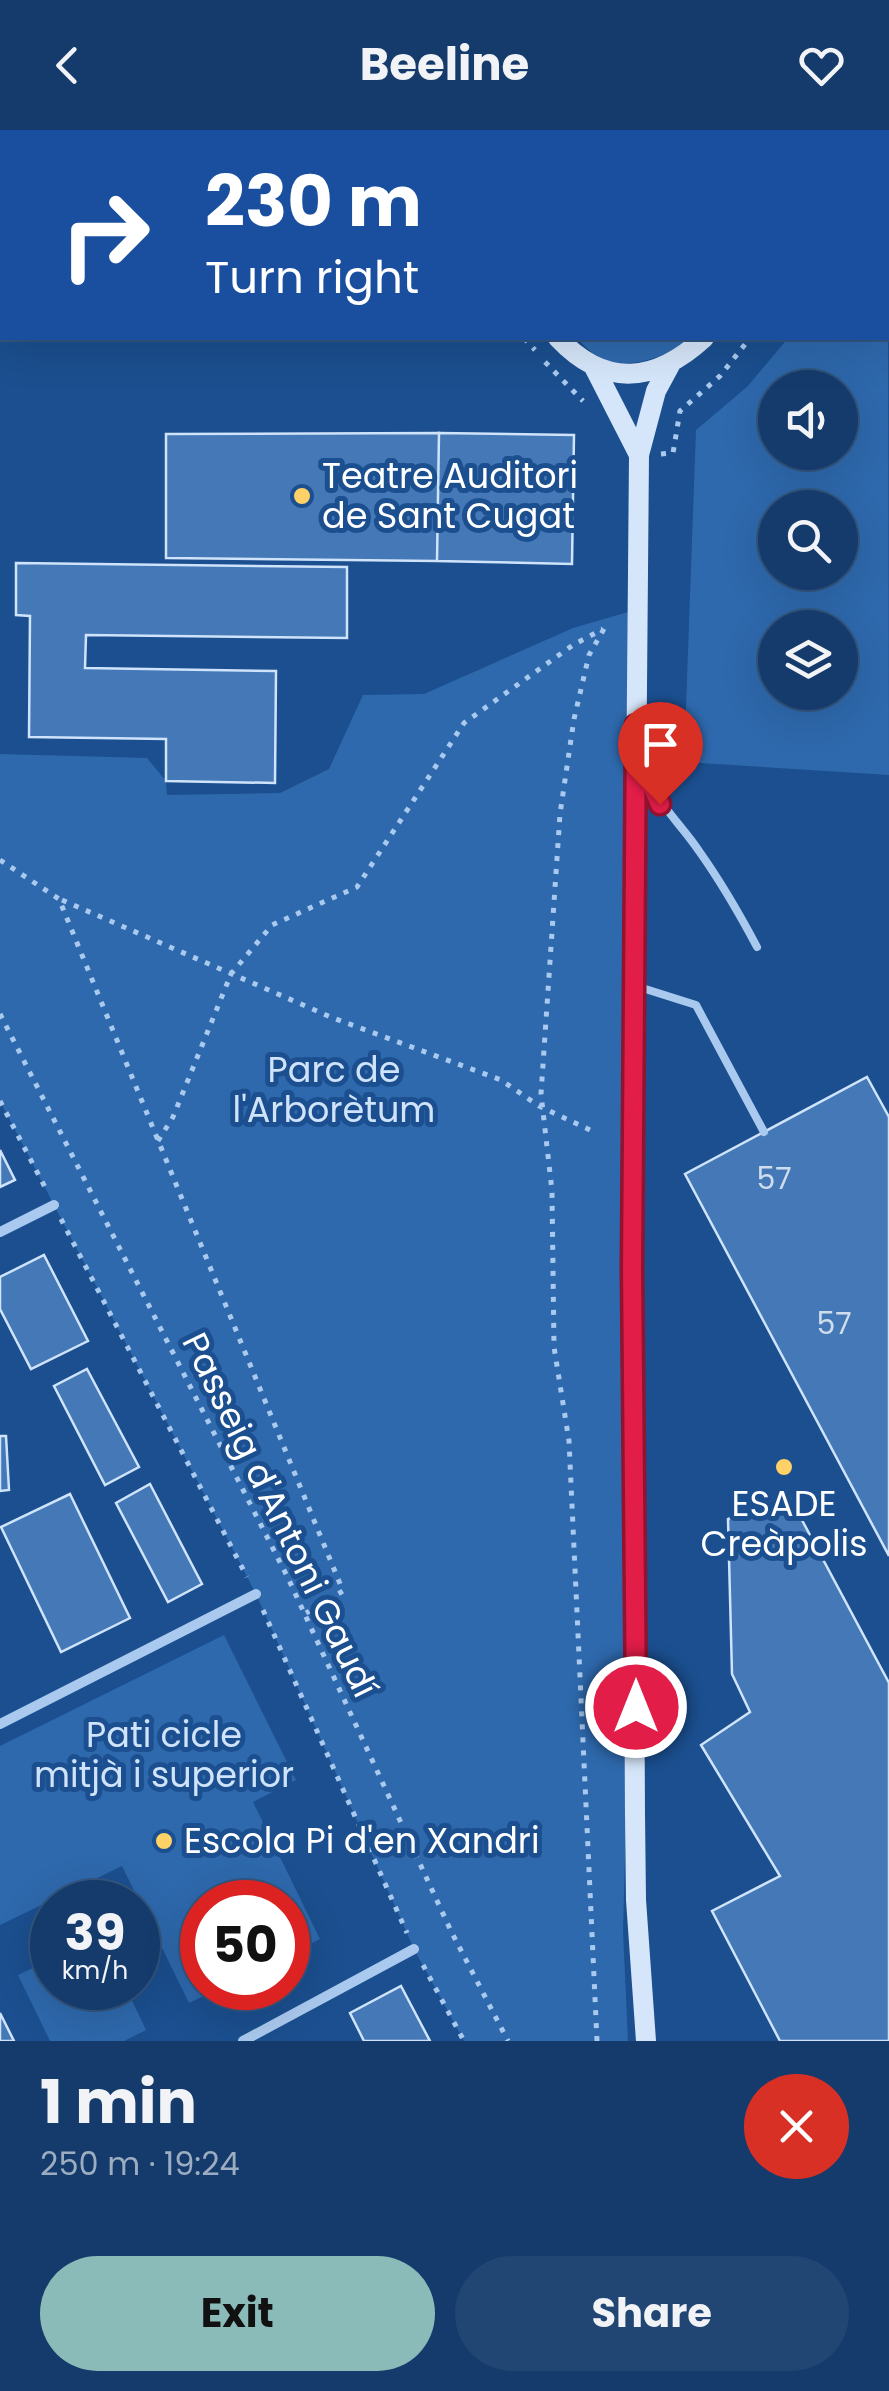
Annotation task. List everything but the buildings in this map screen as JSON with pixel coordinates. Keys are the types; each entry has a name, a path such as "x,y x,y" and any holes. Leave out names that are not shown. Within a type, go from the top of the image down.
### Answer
{"main road":[{"path":"561,340 593,365 635,375 670,364 701,340"},
{"path":"646,2041 636,1866 632,1268 639,456 656,391 670,364"},
{"path":"593,365 639,456"}],"street":[{"path":"0,1232 54,1204"},
{"path":"0,1724 256,1594"},
{"path":"243,2041 414,1949"}],"lane":[{"path":"636,725 645,770 660,804 722,884 757,947"},
{"path":"634,986 696,1005 764,1132"}],"path":[{"path":"526,340 591,410"},
{"path":"639,456 673,453 680,410 720,376 748,340"},
{"path":"158,1141 173,1117 231,974 272,925 357,887 464,723 573,645 606,627 589,655 574,719 560,814 546,1000 543,1107 552,1191 554,1347 569,1441 597,2041"},
{"path":"0,860 59,899 333,1018 501,1080 590,1130"},
{"path":"59,899 343,1591 305,1614"},
{"name":"Passeig d'Antoni Gaudí","path":"0,1014 305,1614 450,1931 508,2041"},
{"path":"0,1101 256,1594 414,1949 464,2041"}],"green space":[{"path":"580,340 688,340 664,354 633,363 603,359"},
{"path":"786,340 888,340 889,775 684,762 696,430 758,374 758,470 858,470 858,370 761,370"},
{"name":"Parc de l'Arborètum","path":"635,610 634,1518 623,1931 628,2041 464,2041 414,1949 256,1594 0,1101 0,754 147,758 166,781 167,795 280,793 329,769 363,695 424,694 573,628"},
{"name":"Pati cicle mitjà i superior","path":"224,1635 296,1780 253,1802 291,1880 180,1880 180,1985 160,1944 160,1880 129,1880 122,1866 93,1880 30,1880 30,1910 0,1925 0,1746"},
{"name":"Pati cicle mitjà i superior","path":"310,1919 320,1939 310,1944"},
{"path":"30,1969 30,2000 18,1975"},
{"path":"35,2010 136,2010 146,2030 124,2041 50,2041"}],"place":[{"name":"Teatre Auditori de Sant Cugat","path":"302,496"},
{"name":"ESADE Creàpolis","path":"784,1467"},
{"name":"Escola Pi d'en Xandri","path":"164,1841"}],"route":[{"path":"636,1707 632,1268 636,725 645,770 660,804"}]}
